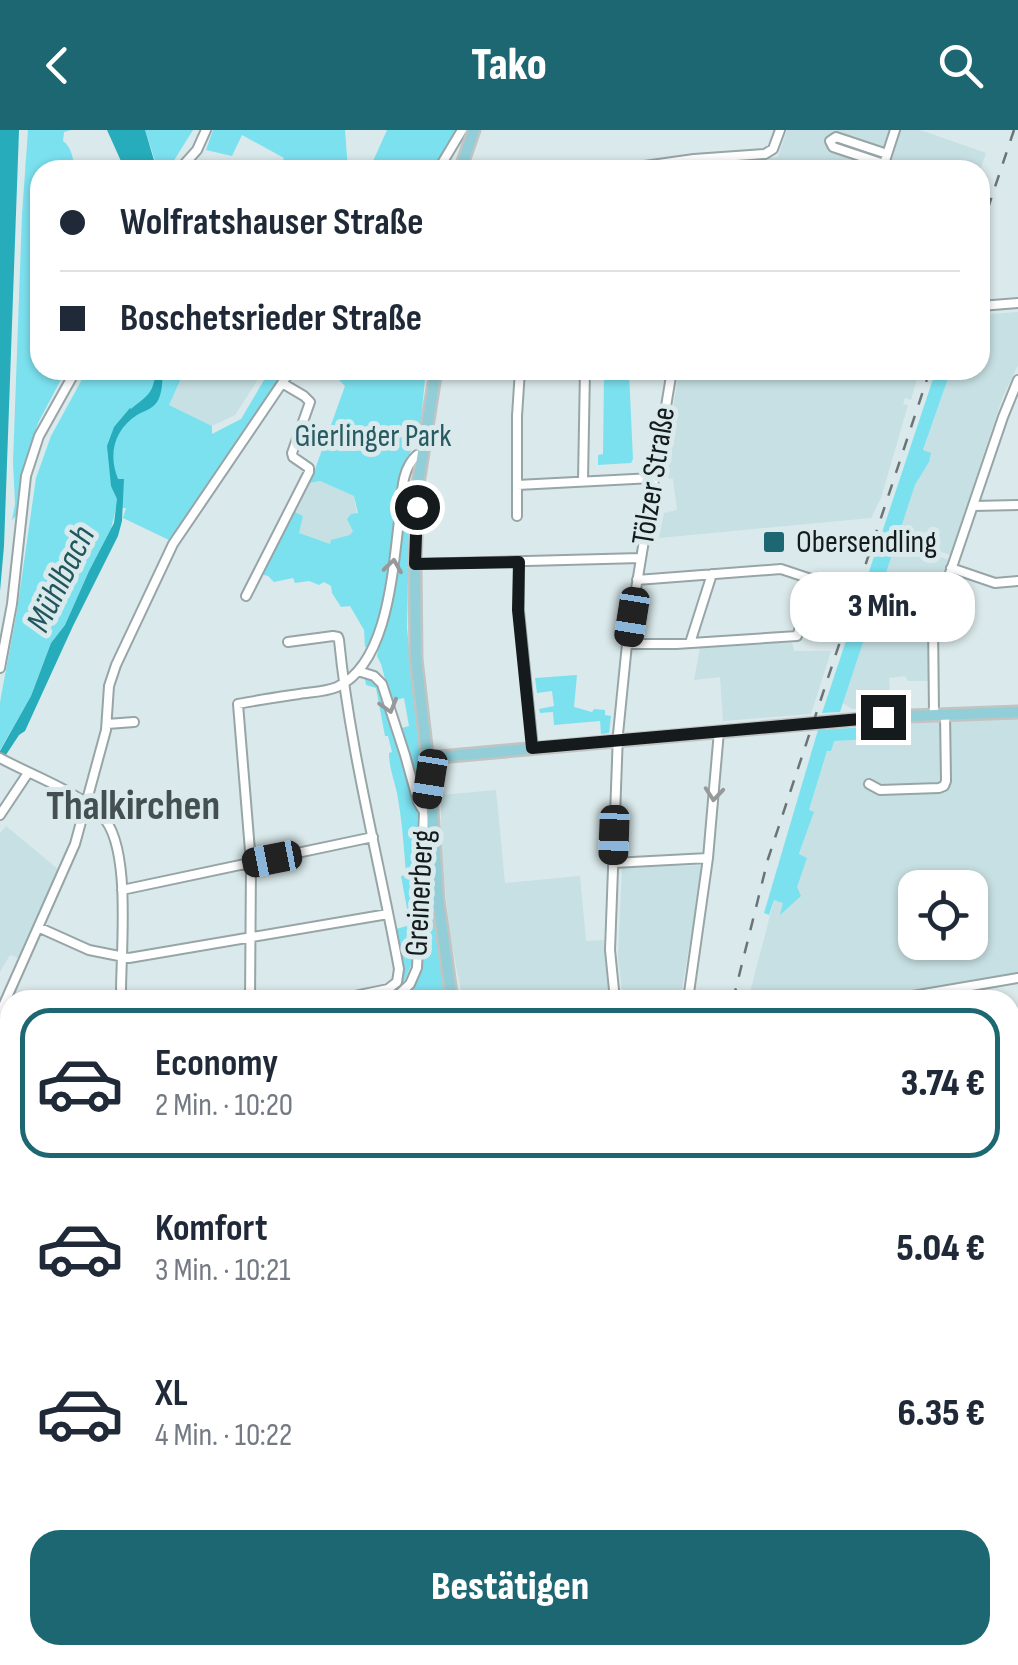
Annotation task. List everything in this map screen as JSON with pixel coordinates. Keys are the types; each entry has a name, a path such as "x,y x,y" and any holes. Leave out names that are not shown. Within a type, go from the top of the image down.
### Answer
{"main road":[{"path":"464,160 474,130"},
{"path":"434,380 417,496 416,659 430,779 438,900 453,990"},
{"path":"428,758 719,731 939,714 1018,712"}],"street":[{"path":"193,160 206,130"},
{"path":"444,160 462,130"},
{"path":"698,160 770,152 780,130"},
{"path":"886,160 895,130"},
{"path":"875,160 833,148 830,141 836,138 879,160"},
{"path":"990,305 1018,303"},
{"path":"0,668 12,604 26,476 39,436 70,380"},
{"path":"11,990 76,844 107,724 109,686 116,665 174,544 284,380"},
{"path":"518,516 519,380"},
{"path":"583,480 585,380"},
{"name":"Tölzer Straße","path":"614,990 610,950 618,741 627,644 670,380"},
{"path":"869,784 880,790 939,788 946,781 932,630 1018,380"},
{"path":"246,596 310,472 292,454 310,402 282,383"},
{"path":"250,990 251,863 238,704 328,690 358,672 380,628 390,589 403,482 410,462 422,456"},
{"path":"517,485 653,478"},
{"path":"972,506 1018,505"},
{"path":"415,564 641,558"},
{"path":"519,562 518,610 532,748"},
{"path":"952,568 996,583 1018,582"},
{"path":"627,644 797,636 814,581 781,569 638,580"},
{"path":"690,643 712,574"},
{"path":"288,642 338,636 356,761 399,970 397,982 388,990"},
{"path":"358,672 377,678 382,684 424,812"},
{"path":"107,724 134,722"},
{"path":"689,990 708,858 719,731"},
{"path":"4,760 86,804 106,820 114,834 122,890 121,990"},
{"path":"0,816 28,773"},
{"name":"Greinerberg","path":"404,990 418,968 424,812 430,779"},
{"path":"122,890 373,837"},
{"path":"613,863 708,858"},
{"path":"40,928 84,948 120,956 150,956 388,914"},
{"path":"948,990 1018,978"}],"shaded area":[{"path":"0,130 19,130 0,591"},
{"path":"107,130 145,130 154,160 120,160"},
{"path":"787,130 920,130 986,153 984,160 752,160 778,157"},
{"path":"1018,312 1018,365 1003,396 950,555 897,537 915,485 929,462 923,451 948,380 990,380 990,314"},
{"path":"154,380 162,380 157,402 129,421 115,443 115,470 118,479 124,479 118,536 25,731 0,764 0,751 31,696 51,643 65,625 114,523 117,499 111,486 107,446 114,427 149,393"},
{"path":"181,380 258,380 235,415 212,426 169,405"},
{"path":"677,380 917,380 911,400 905,398 903,404 908,405 881,498 871,518 659,538 664,513 677,510 673,479 668,478 665,461"},
{"path":"320,481 354,496 360,535 331,545 298,533 303,516 295,512 310,483"},
{"path":"896,541 949,560 928,625 928,681 908,681 905,676 889,678 891,709 852,709 843,703"},
{"path":"792,642 794,651 831,651 811,714 723,721 720,677 694,680 700,648"},
{"path":"1018,719 1018,975 927,990 751,990 774,900 783,902 813,815 809,810 834,729"},
{"path":"496,790 505,883 580,876 586,941 604,940 608,990 461,990 450,936 441,847 441,795"},
{"path":"6,826 59,870 19,958 10,955 0,972 0,833"},
{"path":"703,865 682,990 622,990 618,957 622,868"}],"green space":[{"path":"28,130 71,130 64,132 63,141 73,160 30,160 30,380 61,380 38,423 12,520 15,504 13,462"},
{"path":"145,130 193,130 174,160 155,160"},
{"path":"213,130 345,130 347,160 283,160 242,135 232,156 206,150"},
{"path":"387,130 459,130 442,160 374,160"},
{"path":"82,380 181,380 169,405 212,426 212,434 241,419 264,380 278,380 171,541 123,518 126,508 116,508 111,529 65,625 51,643 31,696 0,750 0,702 36,478 51,436"},
{"name":"Gierlinger Park","path":"339,380 425,380 420,429 416,430 401,482 377,626 372,646 365,647 364,630 350,606 341,607 331,586 324,582 295,583 293,578 274,582 260,574 295,512 303,516 299,533 330,544 353,531 347,519 358,513 354,496 320,481 310,483 345,386"},
{"path":"604,380 629,380 633,459 631,463 598,465 598,455 603,454"},
{"path":"933,380 948,380 923,450 931,453 929,462 915,485 840,712 822,713"},
{"path":"410,480 407,628 421,768 417,773 398,729 409,726 404,698 391,701 377,656"},
{"path":"577,675 574,707 592,712 605,710 605,715 611,716 609,733 601,734 600,721 554,725 553,712 540,713 539,709 554,706 552,691 537,693 535,678"},
{"path":"365,679 375,681 382,690 418,813 412,963 404,982 398,986 403,973 396,929 410,925 401,876 406,875 403,834 390,764 392,752 376,688 366,685"},
{"path":"903,725 902,737 834,741 831,751 827,751 809,810 814,812 799,854 807,858 797,887 801,896 780,915 783,903 774,900 769,915 764,913 818,730"},
{"path":"426,860 444,990 408,990 422,970"}],"railway":[{"path":"990,202 1014,130"},
{"path":"735,990 768,859 927,380"}],"place":[{"name":"Obersendling","path":"774,542"}],"district":[{"name":"Thalkirchen","path":"133,806"}],"route":[{"path":"417,507 415,564 519,562 518,610 532,748 883,717"}],"water label":[{"name":"Mühlbach","path":"61,579"}]}
